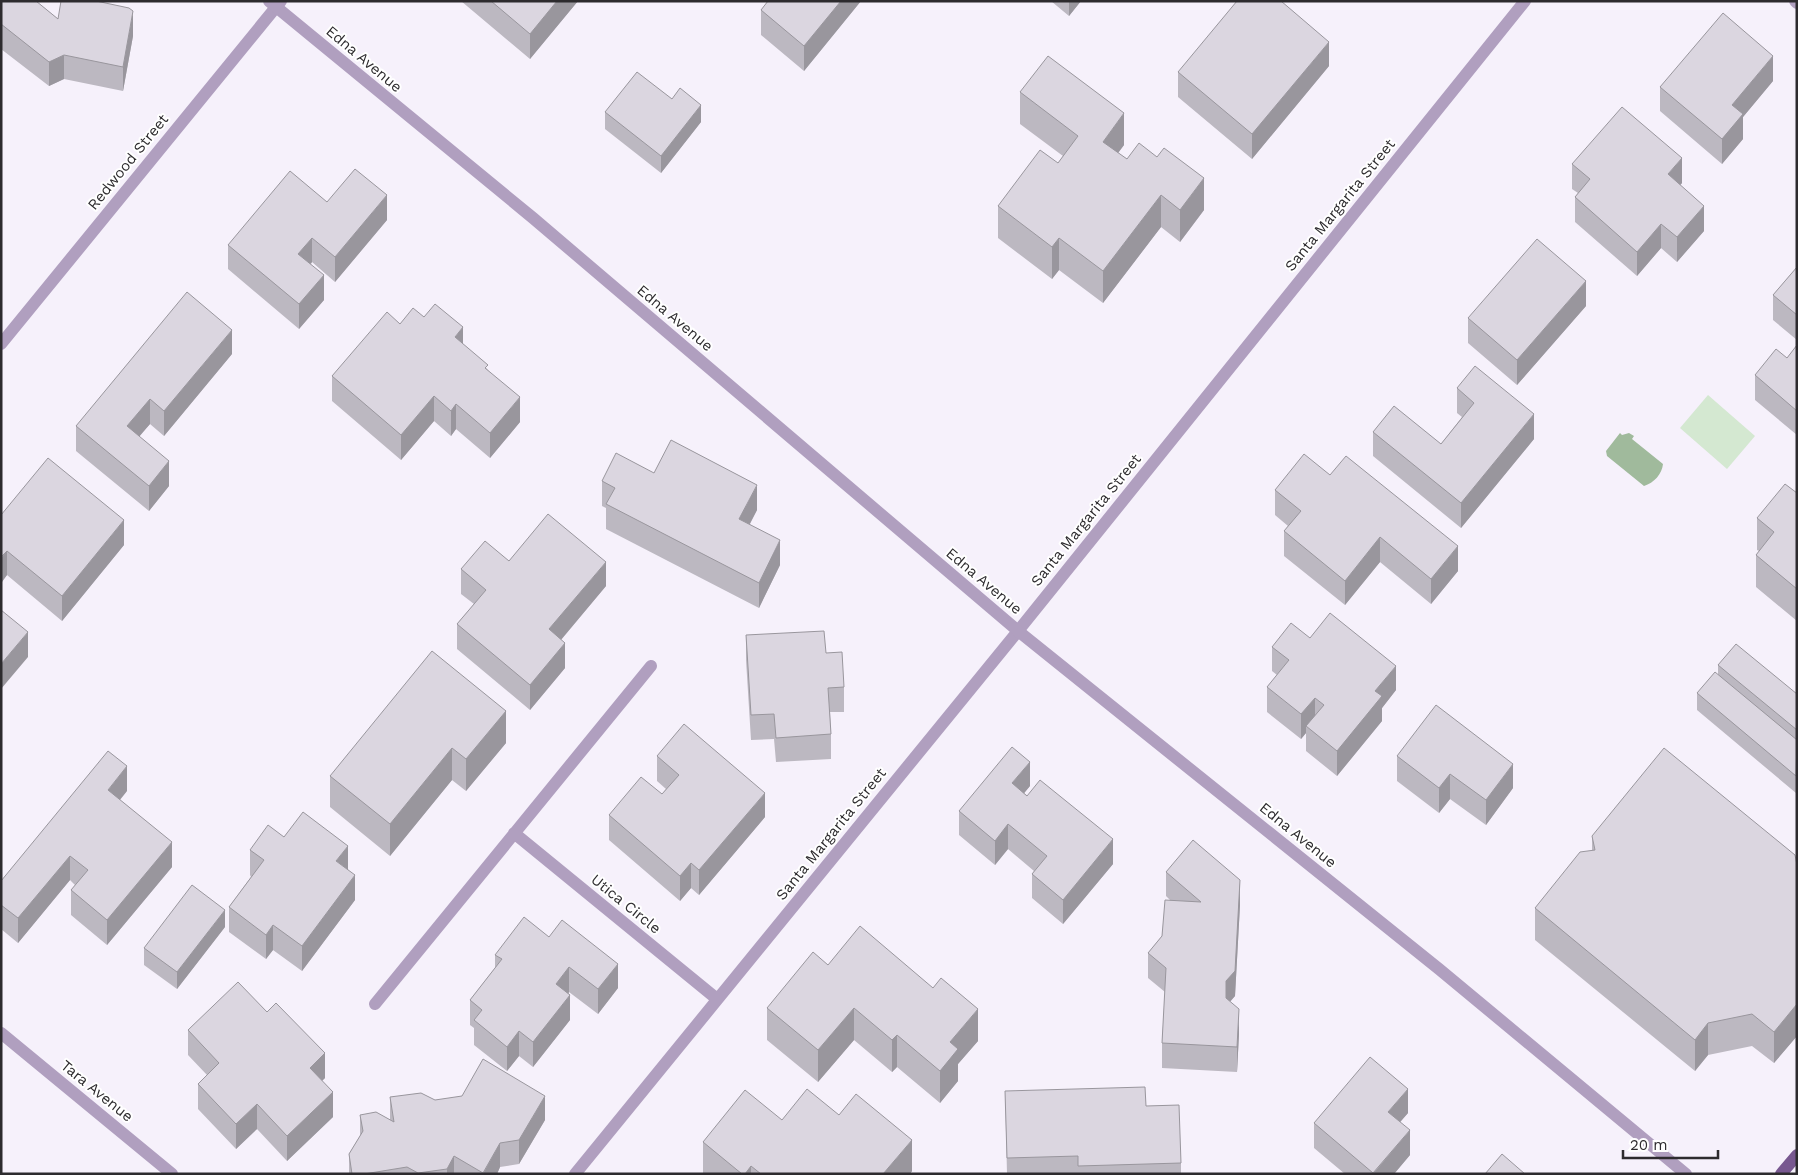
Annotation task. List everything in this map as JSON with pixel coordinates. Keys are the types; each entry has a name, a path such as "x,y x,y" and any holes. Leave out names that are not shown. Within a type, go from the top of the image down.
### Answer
{"main road":[{"path":"1781,1174 1797,1155"}],"street":[{"name":"Santa Margarita Street","path":"575,1174 1018,631 1525,1"},
{"name":"Edna Avenue","path":"275,3 540,224 1018,631 1439,969 1686,1174"},
{"name":"Redwood Street","path":"1,344 275,3"},
{"path":"376,1004 651,666"},
{"name":"Utica Circle","path":"514,833 717,999"},
{"name":"Tara Avenue","path":"1,1033 172,1174"}],"shaded area":[{"path":"1708,395 1755,436 1727,469 1680,428"},
{"path":"1620,433 1622,435 1629,433 1634,436 1632,439 1663,464 1659,475 1651,483 1644,486 1607,456 1606,451"}],"building":[{"path":"1,1 36,1 58,19 61,1 96,1 129,8 133,11 123,67 64,55 49,62 1,24"},
{"path":"491,1 557,1 530,34"},
{"path":"768,1 841,1 804,46 761,10"},
{"path":"1237,1 1281,1 1329,42 1252,134 1178,72"},
{"path":"1723,13 1773,56 1732,105 1743,114 1722,139 1660,87"},
{"path":"1048,56 1124,113 1103,142 1127,159 1139,143 1157,157 1164,148 1204,178 1180,210 1161,195 1103,271 1059,238 1052,247 998,206 1040,150 1058,163 1078,136 1020,92"},
{"path":"637,72 672,99 680,88 701,105 661,156 605,112"},
{"path":"1622,107 1682,158 1668,174 1704,206 1677,237 1661,224 1637,252 1575,197 1590,179 1572,164"},
{"path":"355,169 387,195 335,257 312,238 298,254 324,275 299,304 228,245 290,171 327,202"},
{"path":"1537,239 1586,281 1517,360 1468,318"},
{"path":"1797,267 1797,315 1773,295"},
{"path":"187,292 232,330 164,411 150,399 127,426 169,461 149,486 76,426"},
{"path":"435,304 463,327 455,337 488,365 485,368 520,397 490,433 456,404 451,411 434,396 401,435 332,376 387,312 400,324 413,308 424,317"},
{"path":"1797,345 1797,411 1755,375 1776,349 1787,358"},
{"path":"1475,366 1534,414 1461,503 1373,432 1394,406 1441,444 1474,403 1457,388"},
{"path":"671,440 757,485 739,519 780,540 759,583 606,504 615,488 602,481 616,453 654,473"},
{"path":"1304,454 1330,475 1346,456 1458,546 1431,579 1380,537 1345,581 1284,531 1301,511 1275,490"},
{"path":"48,458 124,520 62,596 7,551 1,557 1,515"},
{"path":"1785,484 1797,493 1797,589 1756,555 1774,532 1757,518"},
{"path":"548,514 606,562 549,629 565,643 530,685 457,624 486,590 461,569 485,541 509,561"},
{"path":"1,610 28,632 1,664"},
{"path":"1330,613 1396,666 1375,691 1382,696 1337,751 1306,726 1324,705 1315,698 1301,714 1267,687 1289,660 1272,647 1291,623 1310,638"},
{"path":"824,631 826,653 842,652 844,687 828,688 831,734 776,738 774,714 751,715 746,635"},
{"path":"1736,644 1797,694 1797,730 1718,665"},
{"path":"432,651 506,711 466,759 452,748 390,824 330,776"},
{"path":"1715,672 1797,740 1796,776 1697,693"},
{"path":"1436,705 1513,764 1486,800 1450,774 1439,788 1397,756"},
{"path":"684,724 765,793 699,870 691,863 680,876 609,815 641,777 662,794 679,775 657,756"},
{"path":"1012,747 1030,762 1012,783 1027,796 1040,780 1113,839 1063,900 1032,874 1047,856 1008,824 995,841 959,811"},
{"path":"1664,748 1795,855 1797,865 1797,1004 1774,1032 1752,1014 1708,1023 1695,1040 1535,908 1580,852 1595,850 1592,836"},
{"path":"108,751 127,766 108,790 172,842 107,920 71,890 88,870 70,856 18,918 1,905 1,881"},
{"path":"303,812 348,846 336,861 355,875 302,946 273,925 266,935 229,907 264,860 250,850 268,825 284,837"},
{"path":"1193,840 1240,880 1235,971 1226,981 1226,998 1239,1009 1237,1047 1162,1043 1166,968 1148,953 1162,936 1165,900 1201,902 1166,872"},
{"path":"192,885 225,910 177,972 144,948"},
{"path":"524,917 549,937 562,920 618,964 598,989 569,967 556,984 570,995 533,1042 519,1031 507,1047 474,1020 482,1010 470,1000 502,959 495,955"},
{"path":"860,926 933,988 941,978 978,1009 950,1042 958,1049 940,1071 897,1035 892,1040 854,1008 818,1050 767,1008 813,952 828,965"},
{"path":"238,982 267,1012 276,1003 325,1053 310,1068 333,1092 287,1136 257,1104 236,1124 198,1084 219,1063 188,1030"},
{"path":"1370,1057 1408,1089 1388,1112 1410,1130 1373,1173 1314,1123"},
{"path":"483,1059 545,1096 519,1140 500,1143 483,1173 454,1156 447,1169 418,1173 407,1167 364,1174 352,1174 349,1154 363,1131 360,1115 376,1112 394,1122 390,1097 421,1093 435,1100 462,1096"},
{"path":"1145,1087 1146,1106 1179,1105 1181,1163 1078,1166 1078,1156 1007,1158 1005,1091"},
{"path":"807,1089 839,1115 856,1094 912,1140 883,1174 761,1174 751,1166 745,1174 742,1174 703,1142 745,1090 782,1120"},
{"path":"1502,1154 1525,1174 1485,1174"}]}
